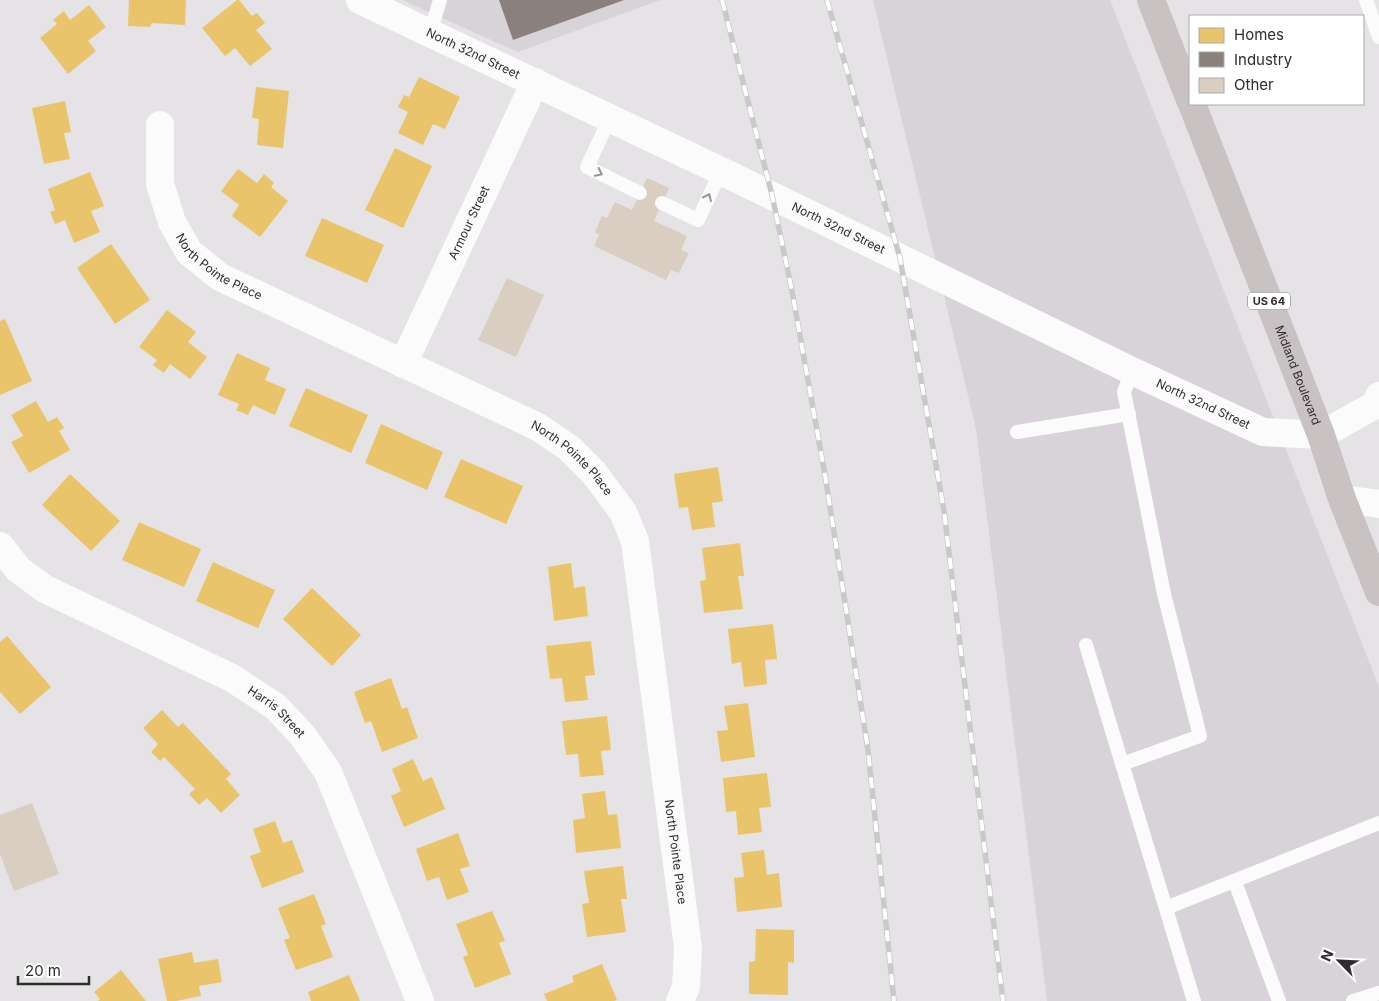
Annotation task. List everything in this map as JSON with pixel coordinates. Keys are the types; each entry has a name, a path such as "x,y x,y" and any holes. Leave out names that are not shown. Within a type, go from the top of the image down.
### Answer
{"main road":[{"path":"1151,0 1189,97"},
{"name":"Midland Boulevard","path":"1192,105 1321,435 1342,499 1379,592"}],"street":[{"name":"North 32nd Street","path":"360,0 721,171 1132,371 1263,432 1321,435"},
{"name":"Armour Street","path":"404,364 534,82"},
{"name":"North Pointe Place","path":"160,125 160,184 172,222 189,252 220,278 538,427 569,448 594,473 623,512 635,541 688,948 686,987 680,1001"},
{"path":"1321,435 1375,404 1379,396"},
{"path":"1342,499 1379,504"},
{"name":"Harris Street","path":"0,546 18,569 45,589 232,678 276,707 304,736 328,772 420,1001"}],"lane":[{"path":"430,33 440,0"},
{"path":"1366,0 1379,37"},
{"path":"610,118 588,167 640,192"},
{"path":"662,202 698,220 721,171"},
{"path":"1122,764 1200,736 1164,594 1124,392 1132,371"},
{"path":"1017,432 1129,414"},
{"path":"1086,645 1194,1001"},
{"path":"1166,908 1379,823"},
{"path":"1235,882 1279,1001"},
{"path":"1353,1001 1379,993"}],"shaded area":[{"path":"402,0 660,0 518,52"},
{"path":"873,0 1110,0 1379,687 1379,1001 1047,1001 976,429"}],"building: Homes":[{"path":"129,0 186,0 185,25 152,23 150,27 128,26"},
{"path":"237,0 252,16 257,13 265,23 256,30 272,49 250,66 235,48 225,56 202,28"},
{"path":"89,5 106,27 88,41 96,51 68,74 40,38 57,24 53,20 64,11 70,20"},
{"path":"419,77 460,97 445,129 433,124 423,145 398,133 408,112 398,107 404,95 409,97"},
{"path":"256,87 289,91 283,148 257,145 259,119 252,118"},
{"path":"65,101 71,132 64,133 70,159 44,164 32,108"},
{"path":"395,148 432,166 403,228 365,210"},
{"path":"238,169 257,183 264,174 274,183 271,187 288,201 260,237 232,216 239,205 221,191"},
{"path":"90,172 104,206 91,211 100,232 74,243 65,220 55,224 50,212 55,210 48,189"},
{"path":"322,218 384,245 367,283 305,256"},
{"path":"111,244 150,300 115,324 77,268"},
{"path":"167,310 196,332 188,342 207,357 190,379 170,364 164,373 153,365 157,360 139,347"},
{"path":"5,319 32,381 0,395 0,321"},
{"path":"237,353 270,368 265,380 286,389 275,415 253,405 248,415 236,410 239,404 218,395"},
{"path":"306,388 368,415 351,453 289,426"},
{"path":"36,401 48,422 57,417 64,428 59,431 70,450 29,473 11,442 23,436 11,415"},
{"path":"381,424 443,452 427,490 365,463"},
{"path":"461,459 523,486 506,524 444,497"},
{"path":"718,467 723,501 712,503 715,527 692,530 688,507 679,508 674,474"},
{"path":"70,474 120,521 91,551 42,505"},
{"path":"139,522 201,549 184,587 122,560"},
{"path":"740,543 744,576 738,576 743,609 704,613 700,581 706,580 702,548"},
{"path":"213,562 275,590 258,628 196,601"},
{"path":"571,563 574,588 585,586 588,616 554,621 548,567"},
{"path":"312,588 361,635 332,666 283,619"},
{"path":"773,624 777,659 765,660 767,684 744,687 741,662 732,664 728,629"},
{"path":"7,636 51,687 20,714 0,692 0,642"},
{"path":"591,641 595,675 585,676 588,700 565,702 562,678 550,679 546,646"},
{"path":"391,678 402,709 407,707 418,738 382,752 371,721 365,723 354,692"},
{"path":"748,703 755,757 721,762 717,731 728,730 724,706"},
{"path":"162,710 178,727 183,723 231,774 226,779 240,795 221,813 207,798 199,805 189,794 195,789 164,757 160,761 151,752 158,744 143,728"},
{"path":"607,716 611,750 601,751 604,775 580,777 578,754 566,755 562,721"},
{"path":"413,759 423,781 432,777 445,809 404,827 391,796 401,791 392,769"},
{"path":"767,773 771,807 759,808 762,832 738,835 736,811 726,812 723,778"},
{"path":"605,791 608,815 617,814 621,848 576,853 573,820 585,818 582,794"},
{"path":"275,821 283,843 292,840 304,872 262,888 250,856 261,852 253,829"},
{"path":"458,833 470,866 460,869 469,892 447,900 439,877 427,881 416,849"},
{"path":"764,850 767,875 779,873 782,907 737,912 734,878 744,877 741,853"},
{"path":"623,866 627,899 621,899 626,932 587,937 582,904 589,903 584,871"},
{"path":"314,894 326,924 321,926 333,957 296,970 284,940 290,938 278,908"},
{"path":"492,911 505,941 499,943 511,974 475,988 463,957 468,955 456,924"},
{"path":"756,929 794,930 794,963 788,962 788,995 749,994 749,962 755,961"},
{"path":"192,952 194,963 218,959 222,982 199,986 201,996 167,1001 158,959"},
{"path":"602,964 617,1000 547,1001 544,994 574,982 572,976"},
{"path":"121,970 146,1001 98,1001 100,999 94,992"},
{"path":"349,975 360,1001 311,1001 308,992"}],"building: Industry":[{"path":"499,0 624,0 513,40"}],"building: Other":[{"path":"647,178 669,188 654,221 687,236 681,250 689,253 679,273 671,270 666,280 594,246 599,235 595,232 602,216 607,218 615,202 632,210"},
{"path":"507,278 544,295 516,357 478,340"},
{"path":"32,803 59,874 14,891 0,854 0,815"}],"railway":[{"path":"722,0 772,195 792,291 826,481 868,750 894,1001"},
{"path":"827,0 900,258 944,511 1003,1001"}]}
